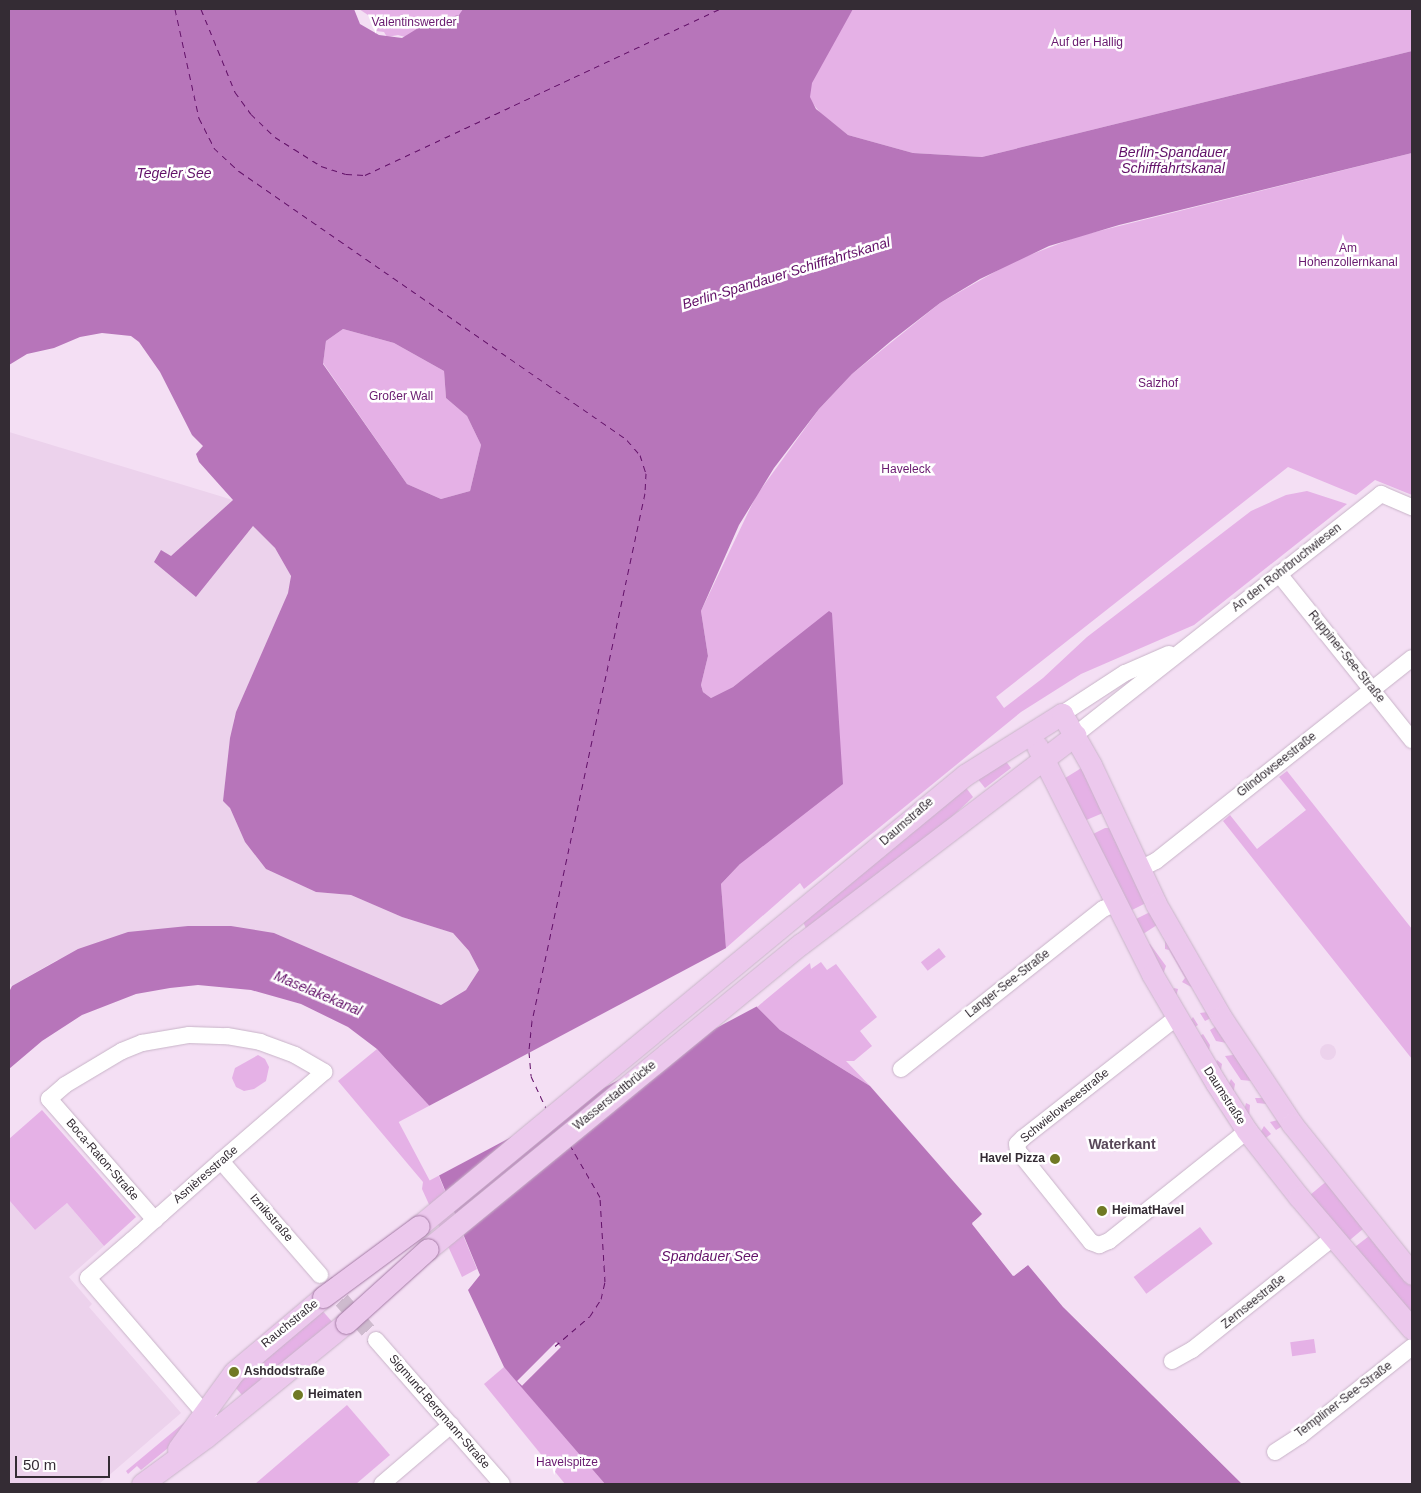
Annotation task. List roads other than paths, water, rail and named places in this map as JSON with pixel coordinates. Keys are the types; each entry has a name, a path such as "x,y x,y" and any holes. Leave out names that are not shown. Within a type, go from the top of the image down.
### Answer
{"main road":[{"name":"Daumstraße","path":"791,922 965,775 1030,732 1062,714"},
{"path":"1062,714 1075,735 1140,869 1212,1004 1264,1085 1412,1274"},
{"name":"Daumstraße","path":"1030,732 1176,1018 1247,1131 1333,1238 1412,1329"},
{"path":"1043,758 1075,735"},
{"name":"Wasserstadtbrücke","path":"428,1249 801,944 1043,758"},
{"path":"1082,833 1115,817"},
{"name":"Wasserstadtbrücke","path":"418,1226 791,922"},
{"name":"Rauchstraße","path":"163,1467 241,1364 323,1297 418,1226"},
{"name":"Rauchstraße","path":"142,1484 218,1428 346,1324 428,1249"}],"street":[{"name":"An den Rohrbruchwiesen","path":"1075,735 1381,494 1412,507"},
{"name":"Ruppiner-See-Straße","path":"1279,574 1412,740"},
{"name":"An den Rohrbruchwiesen","path":"1062,714 1125,673 1193,643"},
{"name":"Glindowseestraße","path":"1140,869 1156,861 1412,658"},
{"name":"Langer-See-Straße","path":"902,1068 1096,915 1117,903"},
{"name":"Schwielowseestraße","path":"1176,1018 1023,1138 1017,1144 1018,1151 1092,1242 1099,1245 1109,1241 1247,1131"},
{"name":"Boca-Raton-Straße","path":"155,1220 49,1099 105,1058 142,1043 189,1034 227,1036 260,1042 294,1055 324,1072"},
{"name":"Asnièresstraße","path":"204,1412 88,1278 324,1072"},
{"name":"Iznikstraße","path":"221,1161 320,1276"},
{"name":"Zernseestraße","path":"1172,1360 1192,1350 1333,1238"},
{"name":"Sigmund-Bergmann-Straße","path":"376,1340 502,1484"},
{"name":"Templiner-See-Straße","path":"1275,1452 1300,1436 1412,1347"},
{"path":"204,1412 218,1428"},
{"path":"382,1484 451,1425"}],"water":[{"name":"Spandauer See","path":"9,9 354,9 360,24 379,35 402,38 428,22 459,15 463,9 853,9 812,83 810,97 816,109 848,135 913,153 982,157 1412,51 1412,153 1119,225 1049,246 980,279 940,303 891,341 852,374 819,409 774,468 739,525 701,611 708,656 701,685 703,692 711,698 733,687 829,611 832,613 843,784 740,864 721,884 726,948 757,1007 780,1030 870,1086 982,1214 972,1224 1013,1276 1028,1265 1063,1307 1242,1484 605,1484 504,1367 468,1290 480,1275 431,1156 447,1125 377,1049 348,1027 301,1004 251,990 198,985 170,988 136,994 82,1015 42,1041 9,1069 9,992 12,986 78,949 128,932 188,926 231,926 274,933 441,1005 466,990 479,970 469,951 453,933 402,917 351,895 316,892 266,869 245,842 230,808 223,801 230,738 236,712 288,593 291,576 275,548 253,526 196,597 154,562 161,550 171,556 233,500 199,462 196,454 203,446 192,435 160,372 139,342 131,336 102,333 80,337 54,348 27,354 9,365","holes":["343,329 394,343 444,371 446,398 467,416 481,445 470,491 441,499 407,484 323,364 326,341"]}],"tunnel":[{"path":"326,1282 376,1340"}],"place":[{"name":"Havel Pizza","path":"1055,1159"},
{"name":"HeimatHavel","path":"1102,1211"},
{"name":"Ashdodstraße","path":"234,1372"},
{"name":"Heimaten","path":"298,1395"}],"district":[{"name":"Waterkant","path":"1122,1144"}],"park label":[{"name":"Valentinswerder","path":"414,23"},
{"name":"Auf der Hallig","path":"1087,43"},
{"name":"Am Hohenzollernkanal","path":"1348,256"},
{"name":"Salzhof","path":"1158,384"},
{"name":"Großer Wall","path":"401,397"},
{"name":"Haveleck","path":"906,470"},
{"name":"Havelspitze","path":"567,1463"}],"water label":[{"name":"Berlin-Spandauer Schifffahrtskanal","path":"1173,160"},
{"name":"Tegeler See","path":"174,173"},
{"name":"Berlin-Spandauer Schifffahrtskanal","path":"786,273"},
{"name":"Maselakekanal","path":"318,993"}]}
